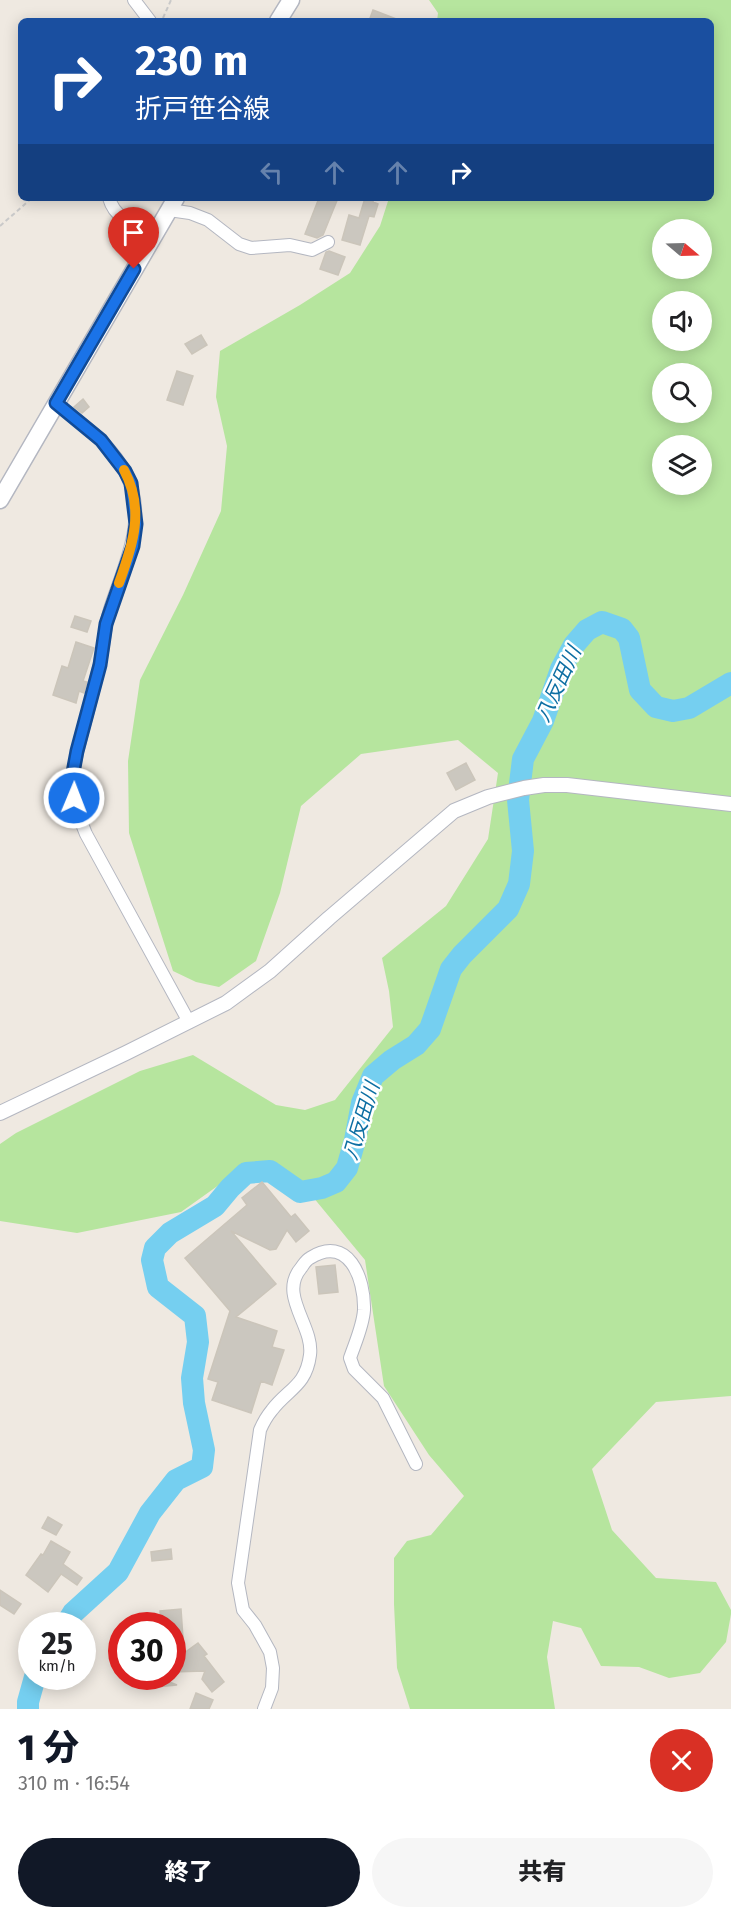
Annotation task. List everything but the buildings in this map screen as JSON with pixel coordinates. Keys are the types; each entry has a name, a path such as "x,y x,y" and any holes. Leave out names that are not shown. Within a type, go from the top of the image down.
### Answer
{"main road":[{"path":"280,18 291,0"},
{"path":"0,500 172,204"}],"street":[{"path":"134,0 148,18"},
{"path":"110,201 115,212 121,218 157,231"},
{"path":"172,204 208,220 239,244 251,248 290,245 312,250 328,242"},
{"path":"56,403 101,440 125,471 131,483 136,524 133,546 106,624 100,665 77,751 72,778 74,798 80,820 87,834 189,1022"},
{"path":"0,1113 225,1003 270,971 454,811 498,794 544,785 567,785 731,804"},
{"path":"264,1709 272,1688 273,1668 270,1652 255,1625 243,1610 238,1583 260,1430 272,1409 303,1380 310,1354 309,1338 297,1311 293,1284 298,1271 308,1258 333,1250 344,1254 356,1270 361,1284 364,1310 350,1358 354,1369 383,1398 416,1464"}],"path":[{"path":"162,18 171,0"},
{"path":"0,226 29,201"}],"green space":[{"path":"429,0 731,0 731,1396 656,1402 592,1469 612,1530 656,1578 716,1582 731,1610 726,1642 700,1673 669,1678 639,1667 601,1666 581,1628 553,1621 547,1657 555,1709 410,1709 397,1668 394,1558 407,1541 431,1535 464,1496 429,1455 384,1386 365,1260 308,1191 247,1165 181,1212 77,1233 0,1221 0,1144 16,1133 140,1071 193,1055 276,1105 305,1110 335,1100 393,1027 382,958 446,906 488,839 498,773 458,740 361,754 301,806 280,893 256,961 219,987 196,982 173,971 129,833 128,761 140,680 183,595 221,511 227,446 216,397 220,351 350,273 380,226 388,201 714,201 714,18 437,18 438,13"}],"waterway":[{"name":"八反田川","path":"74,1612 118,1572 150,1513 176,1480 202,1467 204,1450 194,1403 192,1378 198,1342 195,1316 158,1287 152,1260 155,1248 170,1233 215,1206 246,1173 270,1171 300,1192 322,1188 336,1182 347,1168 362,1103 373,1076 392,1060 416,1045 430,1029 451,969 508,909 519,884 523,851 518,800 523,759 543,721 561,669 574,645 587,630 602,622 622,629 629,638 640,690 656,707 673,711 689,708 731,683"},
{"name":"八反田川","path":"28,1709 31,1690"}],"slow traffic":[{"path":"119,583 133,546 136,524 131,483 124,470"}],"route":[{"path":"74,798 72,778 77,751 100,665 106,624 133,546 136,524 131,483 125,471 101,440 56,403 134,269"}]}
